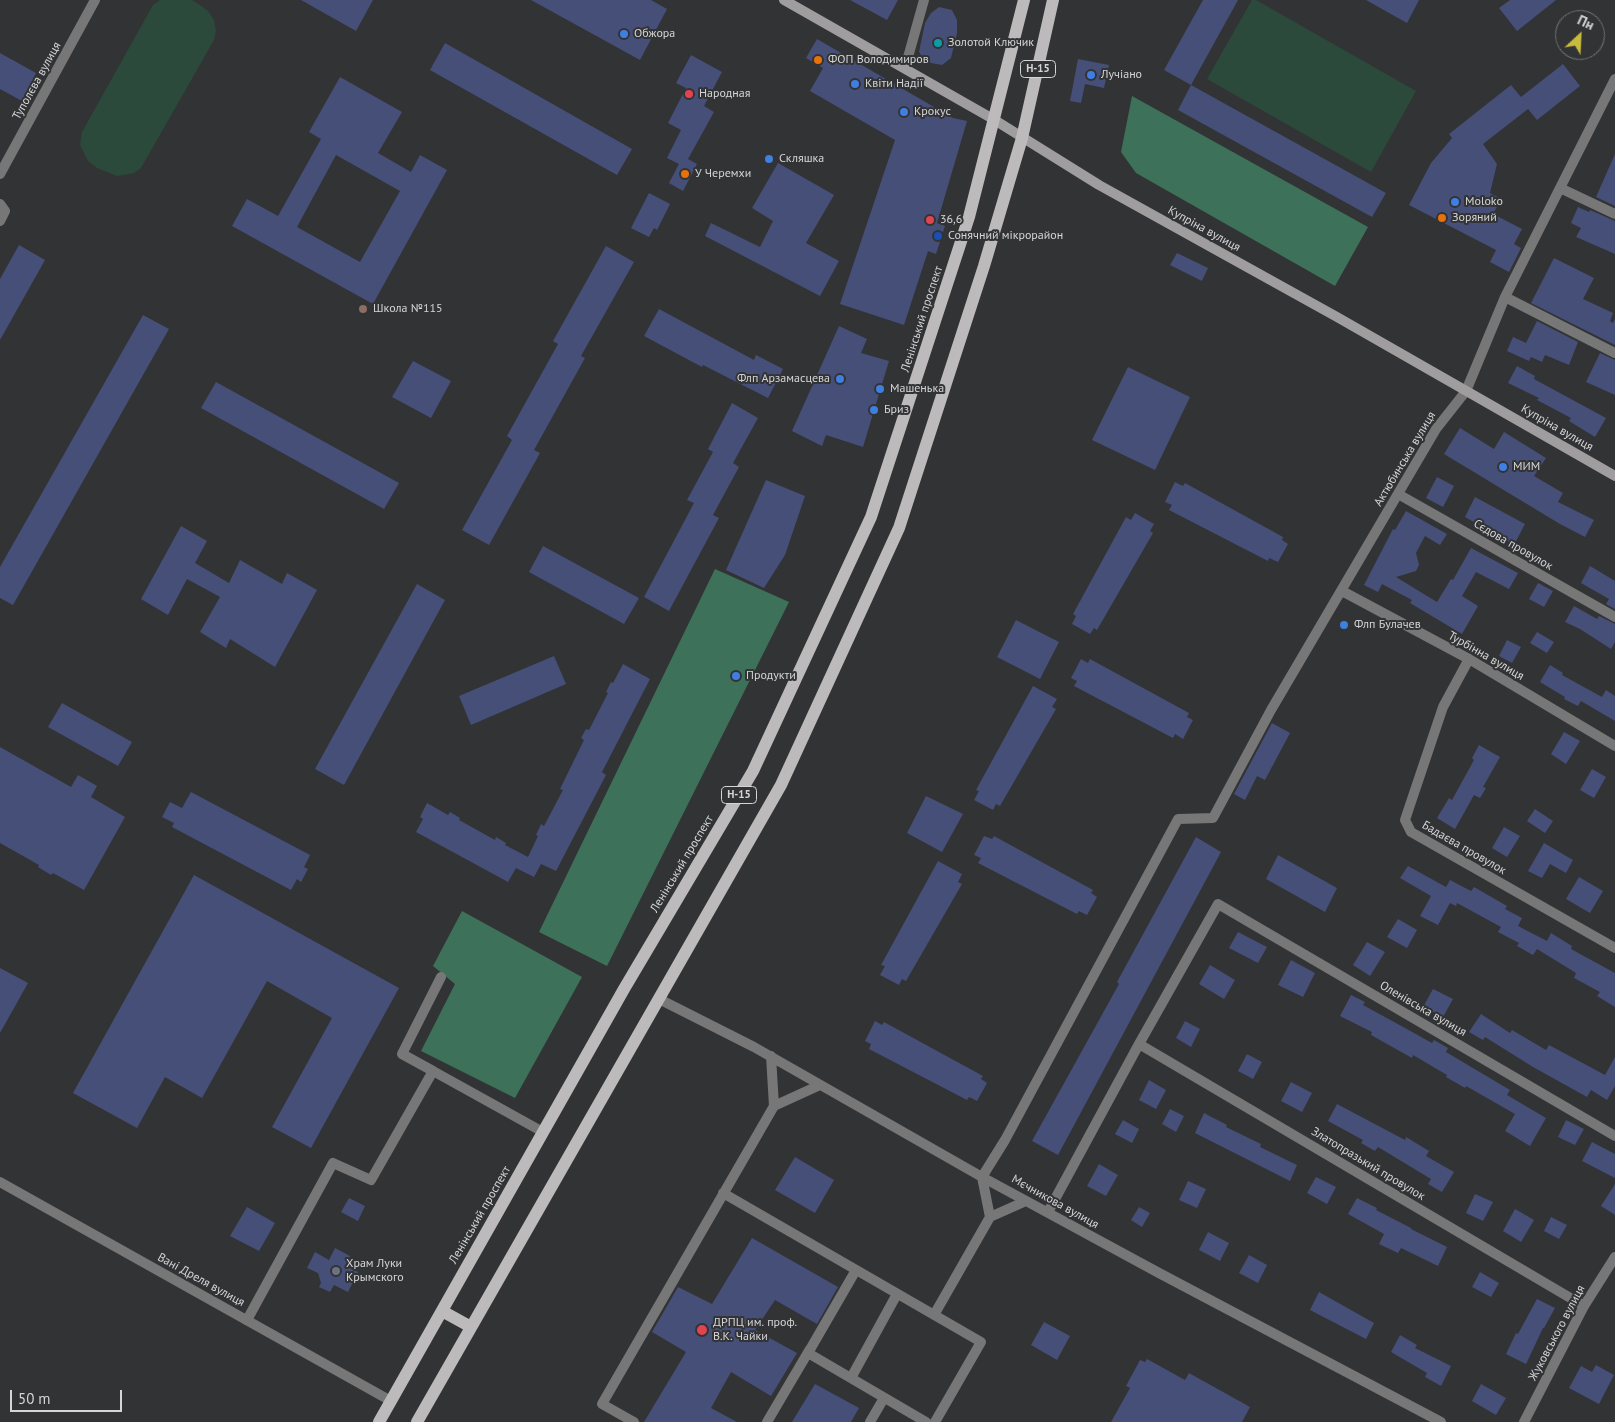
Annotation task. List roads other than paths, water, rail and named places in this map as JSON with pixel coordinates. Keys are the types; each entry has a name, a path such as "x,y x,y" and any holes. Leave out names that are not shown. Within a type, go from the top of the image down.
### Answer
{"main road":[{"name":"Купріна вулиця","path":"784,0 993,119 1099,185 1615,476"},
{"name":"Ленінський проспект","path":"378,1422 624,989 753,771 871,517 969,218 1024,0"},
{"name":"Н-15","path":"417,1422 780,785 899,528 984,266 1022,138 1054,0"},
{"path":"442,1311 471,1327"}],"street":[{"name":"Туполєва вулиця","path":"0,174 95,0"},
{"path":"905,68 924,0"},
{"name":"Актюбинська вулиця","path":"982,1176 1004,1140 1178,819 1213,818 1272,710 1436,429 1466,391 1505,297 1615,79"},
{"path":"1560,188 1615,214"},
{"path":"0,204 5,211 0,221"},
{"path":"1505,297 1615,353"},
{"name":"Сєдова провулок","path":"1398,494 1615,617"},
{"name":"Турбінна вулиця","path":"1342,591 1469,659 1615,746"},
{"name":"Бадаєва провулок","path":"1469,659 1443,706 1410,802 1405,820 1411,832 1615,948"},
{"name":"Оленівська вулиця","path":"1139,1044 1218,904 1615,1136"},
{"path":"441,977 402,1054 543,1132"},
{"name":"Мєчникова вулиця","path":"659,999 770,1056 1026,1201 1159,1273 1441,1422"},
{"path":"1048,1212 1139,1044"},
{"name":"Златопразький провулок","path":"1139,1044 1584,1306"},
{"path":"770,1056 774,1106"},
{"path":"246,1320 333,1162 371,1180 433,1071"},
{"path":"634,1422 602,1404 774,1106 820,1084"},
{"path":"982,1176 990,1217"},
{"name":"Вані Дреля вулиця","path":"0,1182 391,1401"},
{"path":"723,1193 981,1342 935,1422"},
{"path":"934,1315 990,1217 1026,1201"},
{"name":"Жуковського вулиця","path":"1524,1422 1584,1306 1615,1257"},
{"path":"856,1270 808,1353 926,1422"},
{"path":"850,1378 897,1294"},
{"path":"767,1422 811,1348"},
{"path":"870,1422 884,1398"}],"place":[{"name":"Обжора","path":"624,34"},
{"name":"Золотой Ключик","path":"938,43"},
{"name":"ФОП Володимиров","path":"818,60"},
{"name":"Лучіано","path":"1091,75"},
{"name":"Квіти Надії","path":"855,84"},
{"name":"Народная","path":"689,94"},
{"name":"Крокус","path":"904,112"},
{"name":"Скляшка","path":"769,159"},
{"name":"У Черемхи","path":"685,174"},
{"name":"Moloko","path":"1455,202"},
{"name":"Зоряний","path":"1442,218"},
{"name":"36,6","path":"930,220"},
{"name":"Сонячний мікрорайон","path":"938,236"},
{"name":"Школа №115","path":"363,309"},
{"name":"Флп Арзамасцева","path":"840,379"},
{"name":"Машенька","path":"880,389"},
{"name":"Бриз","path":"874,410"},
{"name":"МИМ","path":"1503,467"},
{"name":"Флп Булачев","path":"1344,625"},
{"name":"Продукти","path":"736,676"},
{"name":"Храм Луки Крымского","path":"336,1271"},
{"name":"ДРПЦ им. проф. В.К. Чайки","path":"702,1330"}]}
